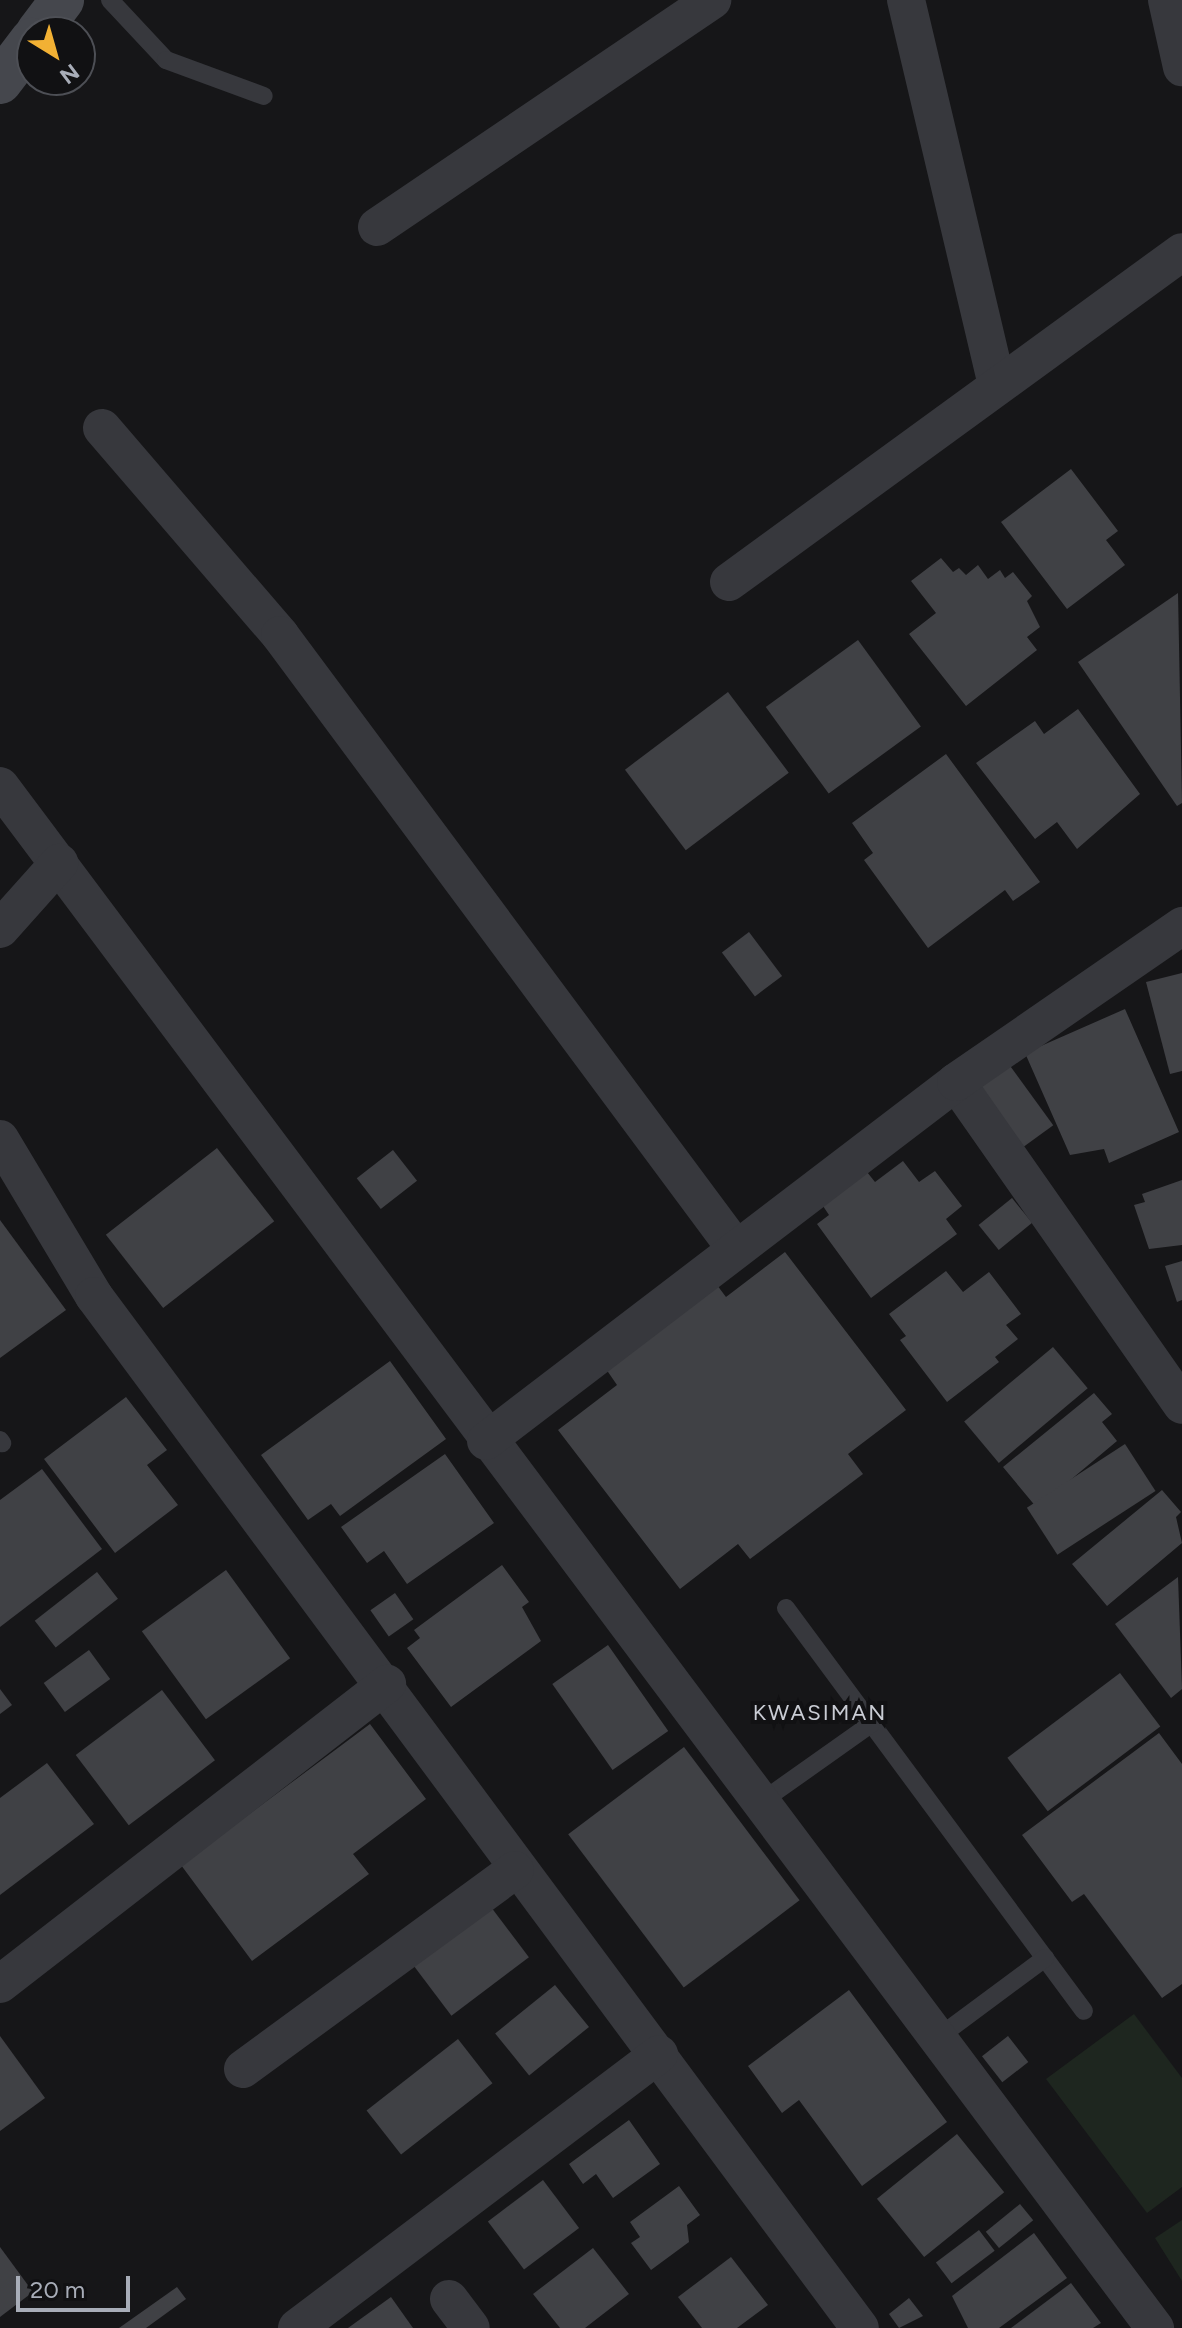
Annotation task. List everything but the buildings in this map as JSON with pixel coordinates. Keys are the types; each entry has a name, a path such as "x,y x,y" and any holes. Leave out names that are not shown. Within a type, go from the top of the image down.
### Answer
{"street":[{"path":"377,227 712,0"},
{"path":"906,0 997,385"},
{"path":"1167,0 1182,67"},
{"path":"0,82 16,61"},
{"path":"729,582 1182,252"},
{"path":"102,428 280,635 736,1249"},
{"path":"0,786 486,1441 1155,2328"},
{"path":"0,929 59,863"},
{"path":"486,1441 956,1082 1182,926"},
{"path":"956,1082 1182,1405"},
{"path":"0,1139 94,1296 387,1684 515,1870 659,2054 860,2328"},
{"path":"0,1984 387,1684"},
{"path":"243,2069 515,1870"},
{"path":"297,2328 659,2054"}],"lane":[{"path":"110,0 166,60 264,96"},
{"path":"786,1608 1084,2011"},
{"path":"758,1804 871,1724"},
{"path":"936,2039 1045,1958"}],"shaded area":[{"path":"1134,2014 1182,2078 1182,2187 1147,2213 1046,2079"},
{"path":"1182,2220 1182,2281 1155,2238"}],"district":[{"name":"KWASIMAN","path":"820,1713"}]}
